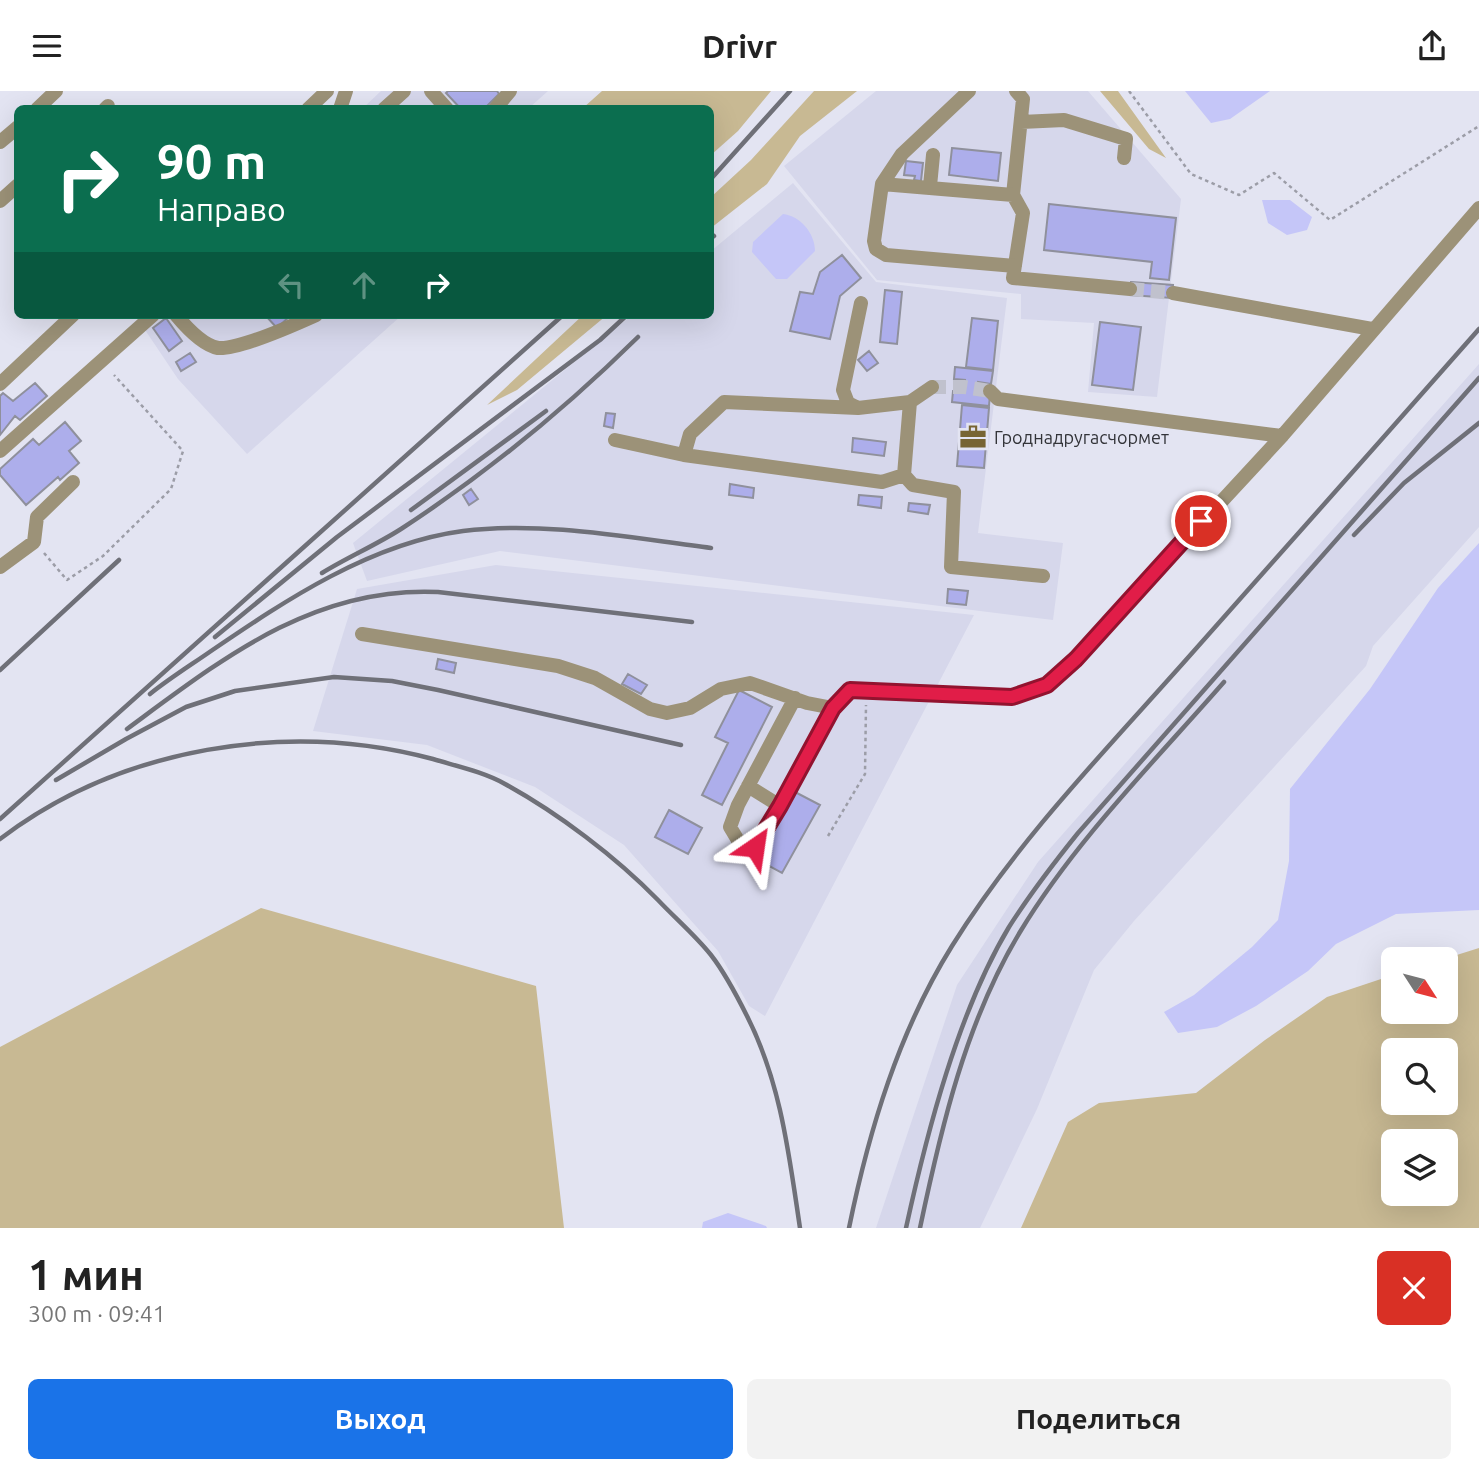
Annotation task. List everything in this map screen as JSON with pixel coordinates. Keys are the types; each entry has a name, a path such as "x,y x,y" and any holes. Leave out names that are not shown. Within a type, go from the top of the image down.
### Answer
{"lane":[{"path":"41,105 56,91"},
{"path":"312,105 327,91"},
{"path":"388,105 404,91"},
{"path":"431,91 443,105"},
{"path":"498,105 510,91"},
{"path":"969,91 902,154 882,184 874,241 876,249 886,255 1015,266"},
{"path":"1016,91 1023,100 1013,195 1023,213 1013,278 1130,289"},
{"path":"1021,122 1064,120 1126,139 1124,158"},
{"path":"0,142 14,130"},
{"path":"930,186 933,155"},
{"path":"882,184 1013,195"},
{"path":"0,201 14,189"},
{"path":"795,698 748,786 730,827 739,842 755,847 833,708 850,690 1012,697 1047,685 1076,659 1282,436 1372,328 1479,208"},
{"path":"1173,293 1372,328"},
{"path":"858,408 848,403 843,390 861,303"},
{"path":"0,384 69,319"},
{"path":"0,451 148,319"},
{"path":"180,319 209,345 221,348 277,333 307,319"},
{"path":"684,456 690,434 724,402 858,408 910,402 932,387"},
{"path":"990,391 998,399 1282,436"},
{"path":"910,402 904,475 913,485 954,492 951,567 1043,576"},
{"path":"615,440 684,456 882,482 904,475"},
{"path":"0,566 34,542 37,517 73,482"},
{"path":"362,634 558,666 595,678 650,709 667,713 690,708 721,689 750,683 833,708"},
{"path":"748,786 780,806"}],"path":[{"path":"1129,91 1191,174 1239,195 1274,173 1330,220 1479,126"},
{"path":"34,542 68,580 103,556 172,489 183,451 114,375"},
{"path":"828,836 865,774 867,691"}],"shaded area":[{"path":"381,91 548,91 532,105 366,105"},
{"path":"602,91 771,91 738,131 714,152 714,105 586,105"},
{"path":"814,91 857,91 800,136 767,184 714,226 714,194 751,160"},
{"path":"876,91 1088,91 1181,199 1157,397 1088,392 1094,323 1021,319 1021,294 877,280 784,166"},
{"path":"1100,91 1118,91 1166,158 1149,149"},
{"path":"793,183 876,282 1007,298 978,533 1063,543 1053,620 500,551 367,581 353,543 627,319 714,319 714,249"},
{"path":"138,319 398,319 247,454 178,379"},
{"path":"579,319 602,319 517,390 487,405"},
{"path":"1479,364 1479,527 1373,646 1366,666 1134,921 1094,970 1037,1109 980,1228 876,1228 957,985 1038,862"},
{"path":"496,565 974,615 765,1016 749,1006 718,951 624,845 535,787 427,745 313,731 357,589"},
{"path":"261,908 536,986 564,1228 0,1228 0,1047"},
{"path":"1479,948 1479,1228 1021,1228 1068,1122 1099,1103 1196,1093 1327,997 1381,979 1381,1024 1458,1024 1458,955"}],"water":[{"path":"1185,91 1270,91 1230,119 1211,123"},
{"path":"1262,200 1290,200 1312,217 1307,230 1287,235 1268,223"},
{"path":"783,214 801,222 812,238 815,251 787,279 776,279 752,252 753,242"},
{"path":"1479,543 1479,910 1396,914 1336,944 1308,971 1256,1006 1217,1027 1178,1033 1164,1012 1194,995 1252,947 1278,920 1289,861 1290,789 1370,689 1438,588"},
{"path":"728,1213 767,1228 702,1228 703,1222"}],"building":[{"path":"497,91 499,94 488,105 457,105 446,93"},
{"path":"952,148 1001,153 998,181 949,175"},
{"path":"906,161 923,163 921,181 914,180 915,176 904,175"},
{"path":"1049,204 1176,218 1169,280 1150,278 1152,262 1044,250"},
{"path":"842,255 861,278 840,296 830,339 790,331 800,292 813,294 820,272"},
{"path":"1131,282 1173,285 1172,298 1130,295"},
{"path":"885,290 902,292 897,344 880,342"},
{"path":"972,318 998,321 993,370 966,367"},
{"path":"167,319 182,341 169,351 153,328"},
{"path":"269,319 287,319 277,328"},
{"path":"1100,322 1141,327 1133,390 1092,385"},
{"path":"869,351 878,363 867,371 858,360"},
{"path":"190,353 196,362 181,371 176,362"},
{"path":"955,367 993,371 991,384 978,382 977,393 990,394 989,406 952,402 953,391 964,392 965,380 954,379"},
{"path":"35,383 47,396 20,420 15,416 0,435 0,396 3,393 13,401"},
{"name":"Гроднадругасчормет","path":"962,405 989,408 984,468 957,466"},
{"path":"606,413 615,414 613,428 604,426"},
{"path":"65,422 81,441 69,451 79,463 26,505 0,475 0,469 33,439 39,445"},
{"path":"853,438 886,442 884,456 852,452"},
{"path":"730,484 754,488 753,498 729,495"},
{"path":"471,489 478,499 469,505 463,495"},
{"path":"859,495 882,497 881,508 858,505"},
{"path":"909,503 930,505 928,514 908,511"},
{"path":"948,589 968,591 966,605 947,603"},
{"path":"438,659 456,663 454,673 436,669"},
{"path":"628,674 647,685 641,694 622,684"},
{"path":"739,690 772,707 722,805 702,795 728,743 715,737"},
{"path":"795,792 820,805 782,873 758,860"},
{"path":"669,810 702,828 688,854 655,837"}],"tunnel":[{"path":"1130,289 1173,293"},
{"path":"932,387 964,387 990,391"}],"railway":[{"path":"714,176 790,91"},
{"path":"0,819 559,319"},
{"path":"215,637 337,537 600,340 623,319"},
{"path":"849,1228 876,1118 901,1047 933,979 978,906 1066,794 1479,329"},
{"path":"322,573 401,529 495,463 554,415 638,337"},
{"path":"906,1228 946,1073 974,996 1017,915 1078,833 1479,378"},
{"path":"411,510 546,411"},
{"path":"1354,535 1404,483 1479,423"},
{"path":"150,694 240,632 331,576 395,548 429,538 494,528 556,529 711,548"},
{"path":"0,670 119,560"},
{"path":"127,729 234,653 310,614 350,601 393,593 438,592 692,622"},
{"path":"56,780 186,707 235,691 334,677 392,681 438,690 681,745"},
{"path":"920,1228 958,1076 970,1038 1001,966 1042,898 1090,834 1224,682"},
{"path":"0,839 47,808 98,782 152,763 207,750 264,743 321,742 377,747 433,759 497,780 566,822 624,868 698,941 721,969 759,1041 776,1093 800,1228"}],"place":[{"name":"Гроднадругасчормет","path":"973,437"}],"route":[{"path":"755,847 833,708 850,690 1012,697 1047,685 1076,659 1201,521"}]}
